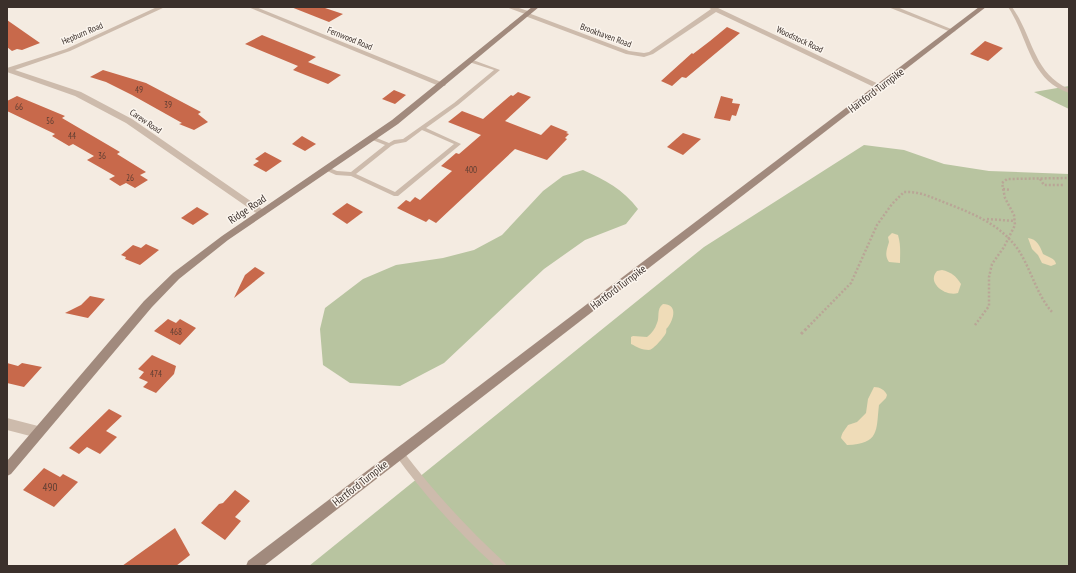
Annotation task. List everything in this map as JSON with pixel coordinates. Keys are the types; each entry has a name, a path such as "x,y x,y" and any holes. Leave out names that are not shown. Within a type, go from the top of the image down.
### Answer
{"main road":[{"name":"Hartford Turnpike","path":"253,566 983,7"},
{"name":"Ridge Road","path":"7,470 163,288 195,260 372,138 531,12"}],"street":[{"name":"Hepburn Road","path":"7,71 68,50 162,7"},
{"name":"Fernwood Road","path":"251,7 442,84"},
{"name":"Brookhaven Road","path":"509,7 531,12 628,53 644,55 656,50 713,8"},
{"path":"891,7 953,31"},
{"name":"Woodstock Road","path":"713,8 881,86"},
{"name":"Carew Road","path":"7,71 78,94 129,121 262,213"},
{"path":"7,424 38,432"}],"lane":[{"path":"1010,7 1026,36 1039,68 1050,81 1062,89 1069,91"},
{"path":"352,174 389,145 394,142 404,141 456,104 498,70 471,61"},
{"path":"327,169 336,173 352,174 396,195 458,144 422,128"},
{"path":"372,138 389,145"},
{"path":"399,454 415,476 450,517 502,566"}],"path":[{"path":"975,325 989,306 989,277 992,264 1015,225 1014,215 1005,198 1002,183 1004,180 1069,178"},
{"path":"1039,179 1044,185 1063,185"},
{"path":"1003,189 1010,190"},
{"path":"801,334 851,283 877,225 901,193 916,192 984,218 1014,221"},
{"path":"984,218 1009,237 1029,269 1046,306 1052,312"}],"green space":[{"path":"1069,86 1069,109 1034,92"},
{"path":"864,145 904,150 944,164 989,171 1069,174 1069,566 309,566 704,247"},
{"path":"583,170 613,186 626,196 638,209 626,224 585,240 544,269 444,363 400,386 350,383 323,365 320,329 325,308 363,279 396,265 443,258 474,250 502,235 543,191 563,176"}],"sand":[{"path":"892,233 898,235 900,246 900,263 889,262 887,257 886,252 889,242 888,237"},
{"path":"1028,238 1036,241 1043,254 1053,259 1056,264 1051,266 1042,263 1038,255 1032,249"},
{"path":"942,270 951,273 959,281 961,284 958,293 953,294 943,291 936,284 934,276 937,271"},
{"path":"663,304 671,306 673,309 673,316 666,329 666,333 656,346 649,350 642,349 631,344 631,337 647,337 652,332 658,321 659,311"},
{"path":"874,387 882,389 887,395 879,405 874,434 866,442 847,445 841,438 842,434 848,425 857,422 866,413 868,399"}],"building":[{"path":"291,7 322,7 343,14 329,22"},
{"path":"7,20 40,43 22,50 17,49 12,51 7,47"},
{"path":"727,27 740,33 686,78 682,77 672,86 661,81 692,53 693,54"},
{"path":"262,35 316,57 308,62 341,75 328,84 293,70 298,66 245,44"},
{"path":"985,41 1003,48 988,61 970,54"},
{"path":"103,70 146,83 201,112 198,114 208,122 194,130 179,124 182,123 132,95 106,82 90,77"},
{"path":"394,90 406,95 395,104 382,99"},
{"path":"518,92 531,97 505,121 541,135 551,125 568,132 566,133 569,134 565,138 567,139 547,160 515,149 436,223 429,219 426,222 397,208 406,200 410,202 415,197 420,200 452,171 441,166 456,153 459,154 481,135 448,122 462,111 483,119 511,95 513,96"},
{"path":"17,96 65,116 62,118 120,152 117,154 146,172 140,175 148,180 135,188 126,183 120,186 109,179 115,176 87,160 94,156 73,144 69,146 52,136 55,134 7,111 7,101"},
{"path":"721,96 733,99 732,103 740,104 736,116 732,115 730,121 714,118"},
{"path":"683,133 701,139 683,155 667,147"},
{"path":"302,136 316,144 305,151 292,144"},
{"path":"265,152 282,161 266,172 253,165 259,161 255,159"},
{"path":"347,203 363,212 347,224 332,214"},
{"path":"197,207 209,214 193,225 181,218"},
{"path":"146,244 159,250 140,265 125,259 126,257 121,255 133,245 141,248"},
{"path":"255,267 265,273 234,298 245,275"},
{"path":"90,296 105,299 88,318 65,313 81,305"},
{"path":"168,319 176,323 180,319 196,328 180,345 154,331"},
{"path":"152,355 176,366 174,374 156,393 143,387 148,382 139,378 144,372 138,369"},
{"path":"7,363 18,366 22,363 42,367 24,387 7,383"},
{"path":"109,409 122,416 106,431 117,437 100,454 87,447 79,454 69,448"},
{"path":"44,468 60,477 63,474 78,482 54,507 23,490"},
{"path":"235,490 250,501 235,517 241,521 225,540 201,523"},
{"path":"175,528 190,555 176,566 122,566"}]}
